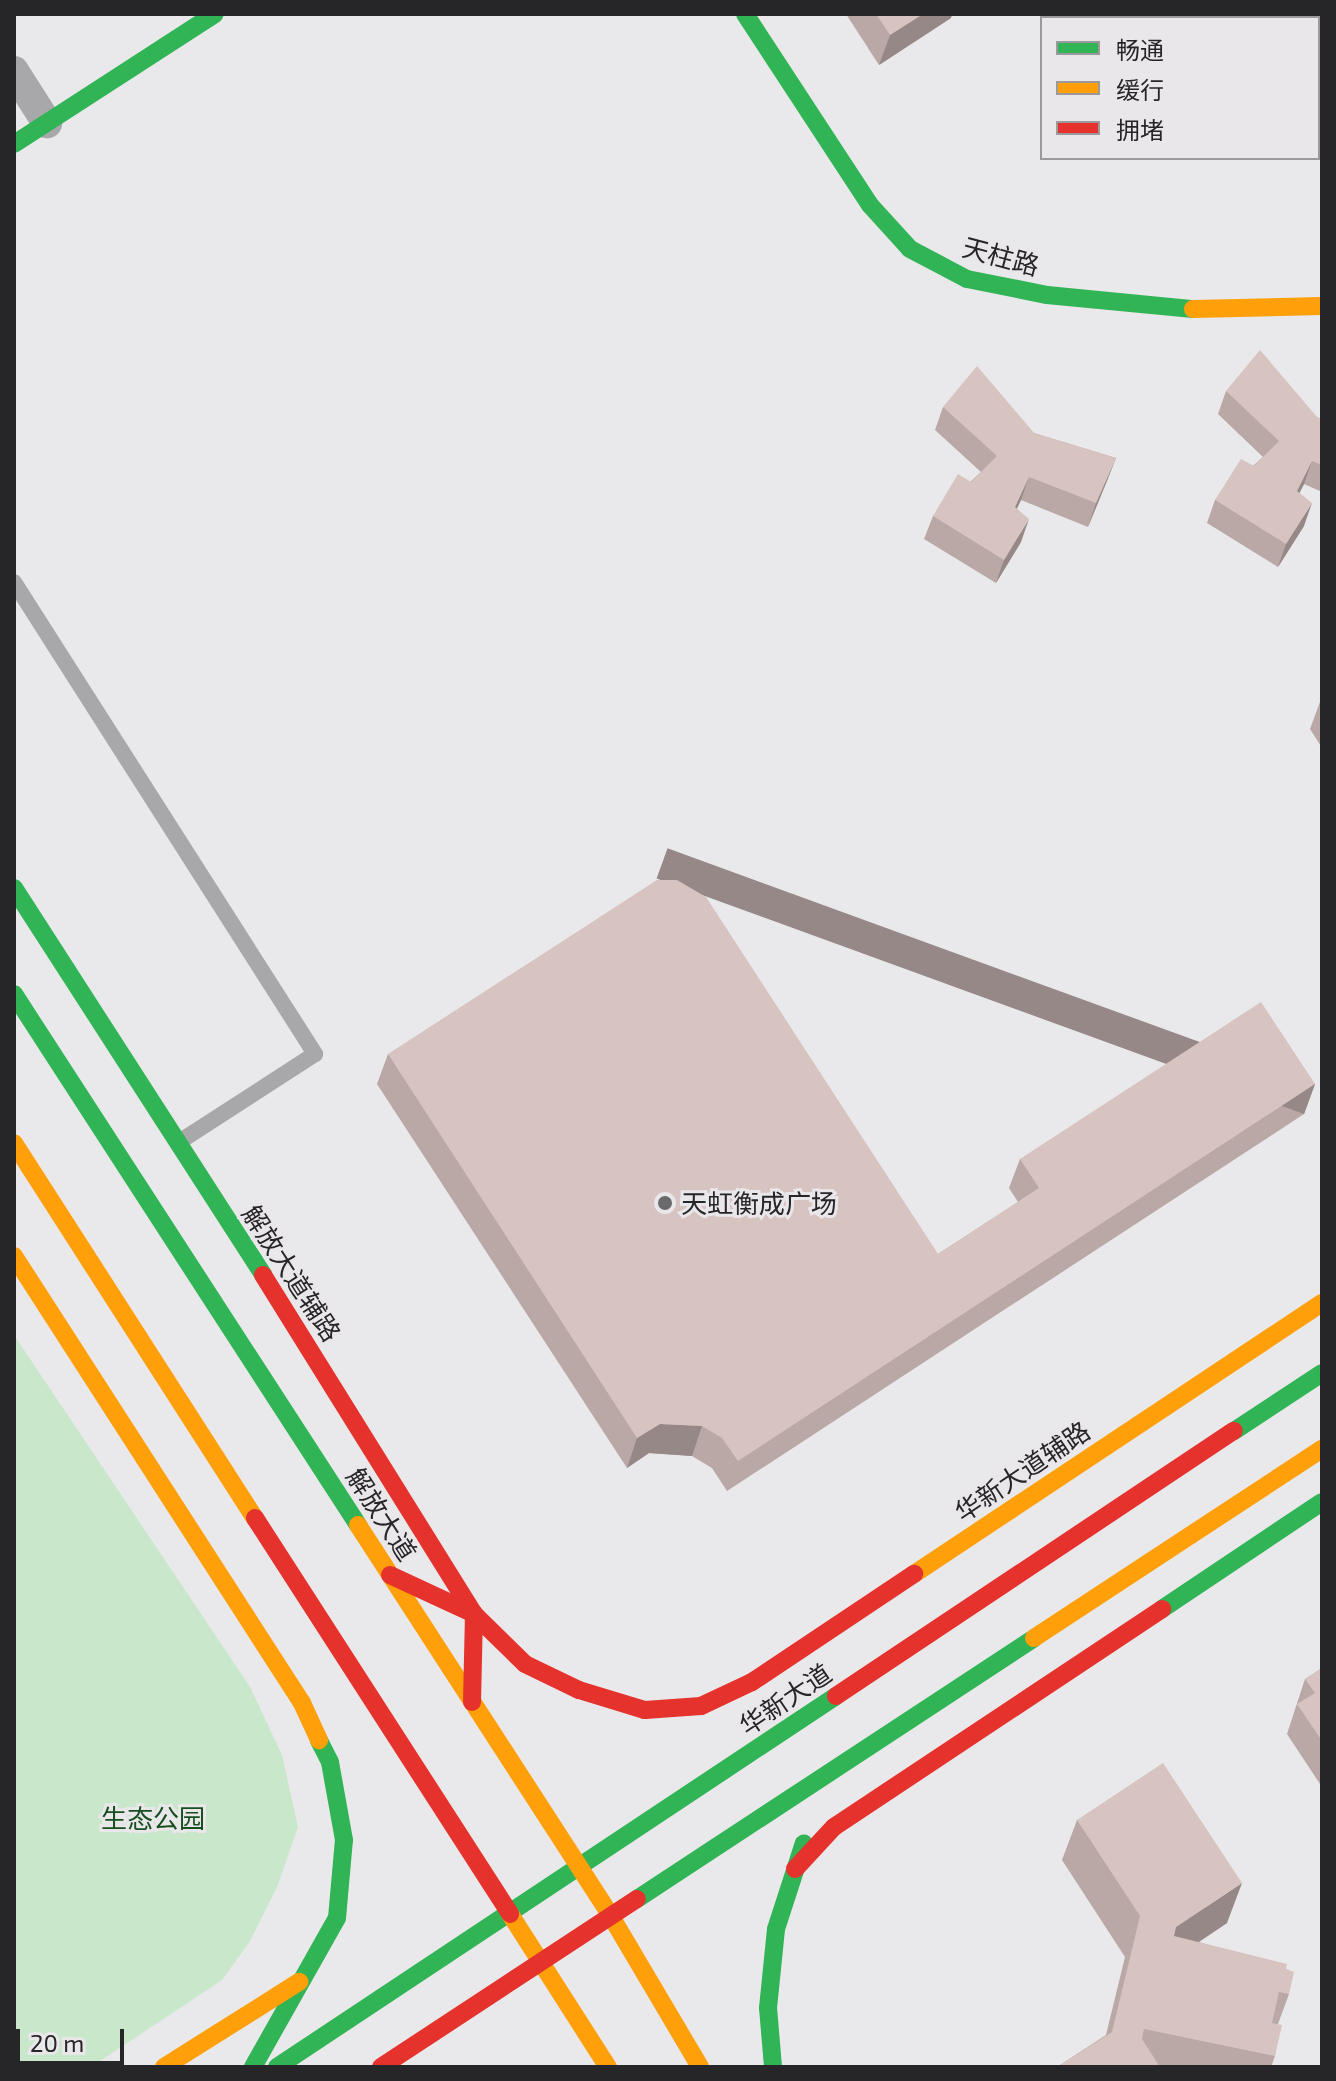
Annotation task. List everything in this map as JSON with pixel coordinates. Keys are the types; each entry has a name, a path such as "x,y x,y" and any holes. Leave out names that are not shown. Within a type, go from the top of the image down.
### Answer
{"main road":[{"path":"14,144 215,14"},
{"name":"天柱路","path":"745,14 870,205 910,249 967,279 1047,295 1191,309 1322,306"},
{"name":"解放大道辅路","path":"14,888 474,1614"},
{"name":"解放大道","path":"14,994 612,1918 700,2067"},
{"path":"14,1143 512,1911 608,2067"},
{"path":"14,1256 276,1664 330,1762 344,1840 337,1918 253,2067"},
{"name":"华新大道辅路","path":"474,1614 525,1664 579,1690 645,1710 701,1706 752,1682 1322,1303"},
{"name":"华新大道","path":"277,2067 1322,1373"},
{"path":"381,2067 1322,1449"},
{"path":"795,1869 834,1827 1322,1502"},
{"path":"390,1575 474,1614 472,1702"},
{"path":"773,2067 768,2008 776,1929 830,1774"},
{"path":"164,2067 307,1976"}],"street":[{"path":"14,71 47,123"}],"lane":[{"path":"14,582 315,1054 178,1143"}],"green space":[{"name":"生态公园","path":"14,1335 250,1687 282,1755 298,1827 277,1887 250,1941 222,1980 91,2067 14,2067"}],"building":[{"path":"876,14 923,14 890,35"},
{"path":"1122,14 1207,14 1207,16"},
{"path":"1260,350 1322,419 1322,465 1312,461 1297,491 1312,503 1286,544 1215,500 1241,459 1254,466 1279,441 1226,391"},
{"path":"977,366 1034,433 1116,458 1096,503 1029,477 1015,507 1029,519 1004,560 933,516 958,474 971,482 997,456 943,407"},
{"name":"天虹衡成广场","path":"657,880 677,880 706,897 938,1254 1039,1188 1020,1159 1261,1002 1315,1084 738,1461 722,1438 702,1426 660,1424 637,1438 388,1054"},
{"path":"1322,1668 1322,1741 1297,1704 1315,1693 1305,1679"},
{"path":"1163,1763 1242,1883 1176,1927 1174,1936 1287,1964 1286,1969 1294,1972 1289,1994 1279,1992 1272,2023 1282,2025 1275,2056 1144,2029 1142,2039 1160,2067 1057,2067 1112,2032 1140,1916 1077,1820"}],"traffic: fast":[{"path":"14,144 215,14"},
{"path":"745,14 870,205 910,249 967,279 1047,295 1193,309"},
{"path":"14,888 263,1275"},
{"path":"14,994 358,1525"},
{"path":"1234,1431 1322,1373"},
{"path":"1162,1609 1322,1502"},
{"path":"637,1899 1034,1638"},
{"path":"277,2067 836,1696"},
{"path":"253,2067 337,1918 344,1840 330,1762 319,1740"},
{"path":"773,2067 768,2008 776,1929 804,1843"}],"traffic: slow":[{"path":"1193,309 1322,306"},
{"path":"14,1143 255,1518"},
{"path":"14,1256 302,1703 319,1740"},
{"path":"914,1574 1322,1303"},
{"path":"1034,1638 1322,1449"},
{"path":"358,1525 612,1918 700,2067"},
{"path":"510,1914 608,2067"},
{"path":"164,2067 299,1982"}],"traffic: jam":[{"path":"263,1275 474,1614 472,1702"},
{"path":"836,1696 1234,1431"},
{"path":"255,1518 510,1914"},
{"path":"390,1575 474,1614 525,1664 579,1690 645,1710 701,1706 752,1682 914,1574"},
{"path":"795,1869 834,1827 1162,1609"},
{"path":"381,2067 637,1899"}],"place":[{"name":"天虹衡成广场","path":"665,1203"}]}
